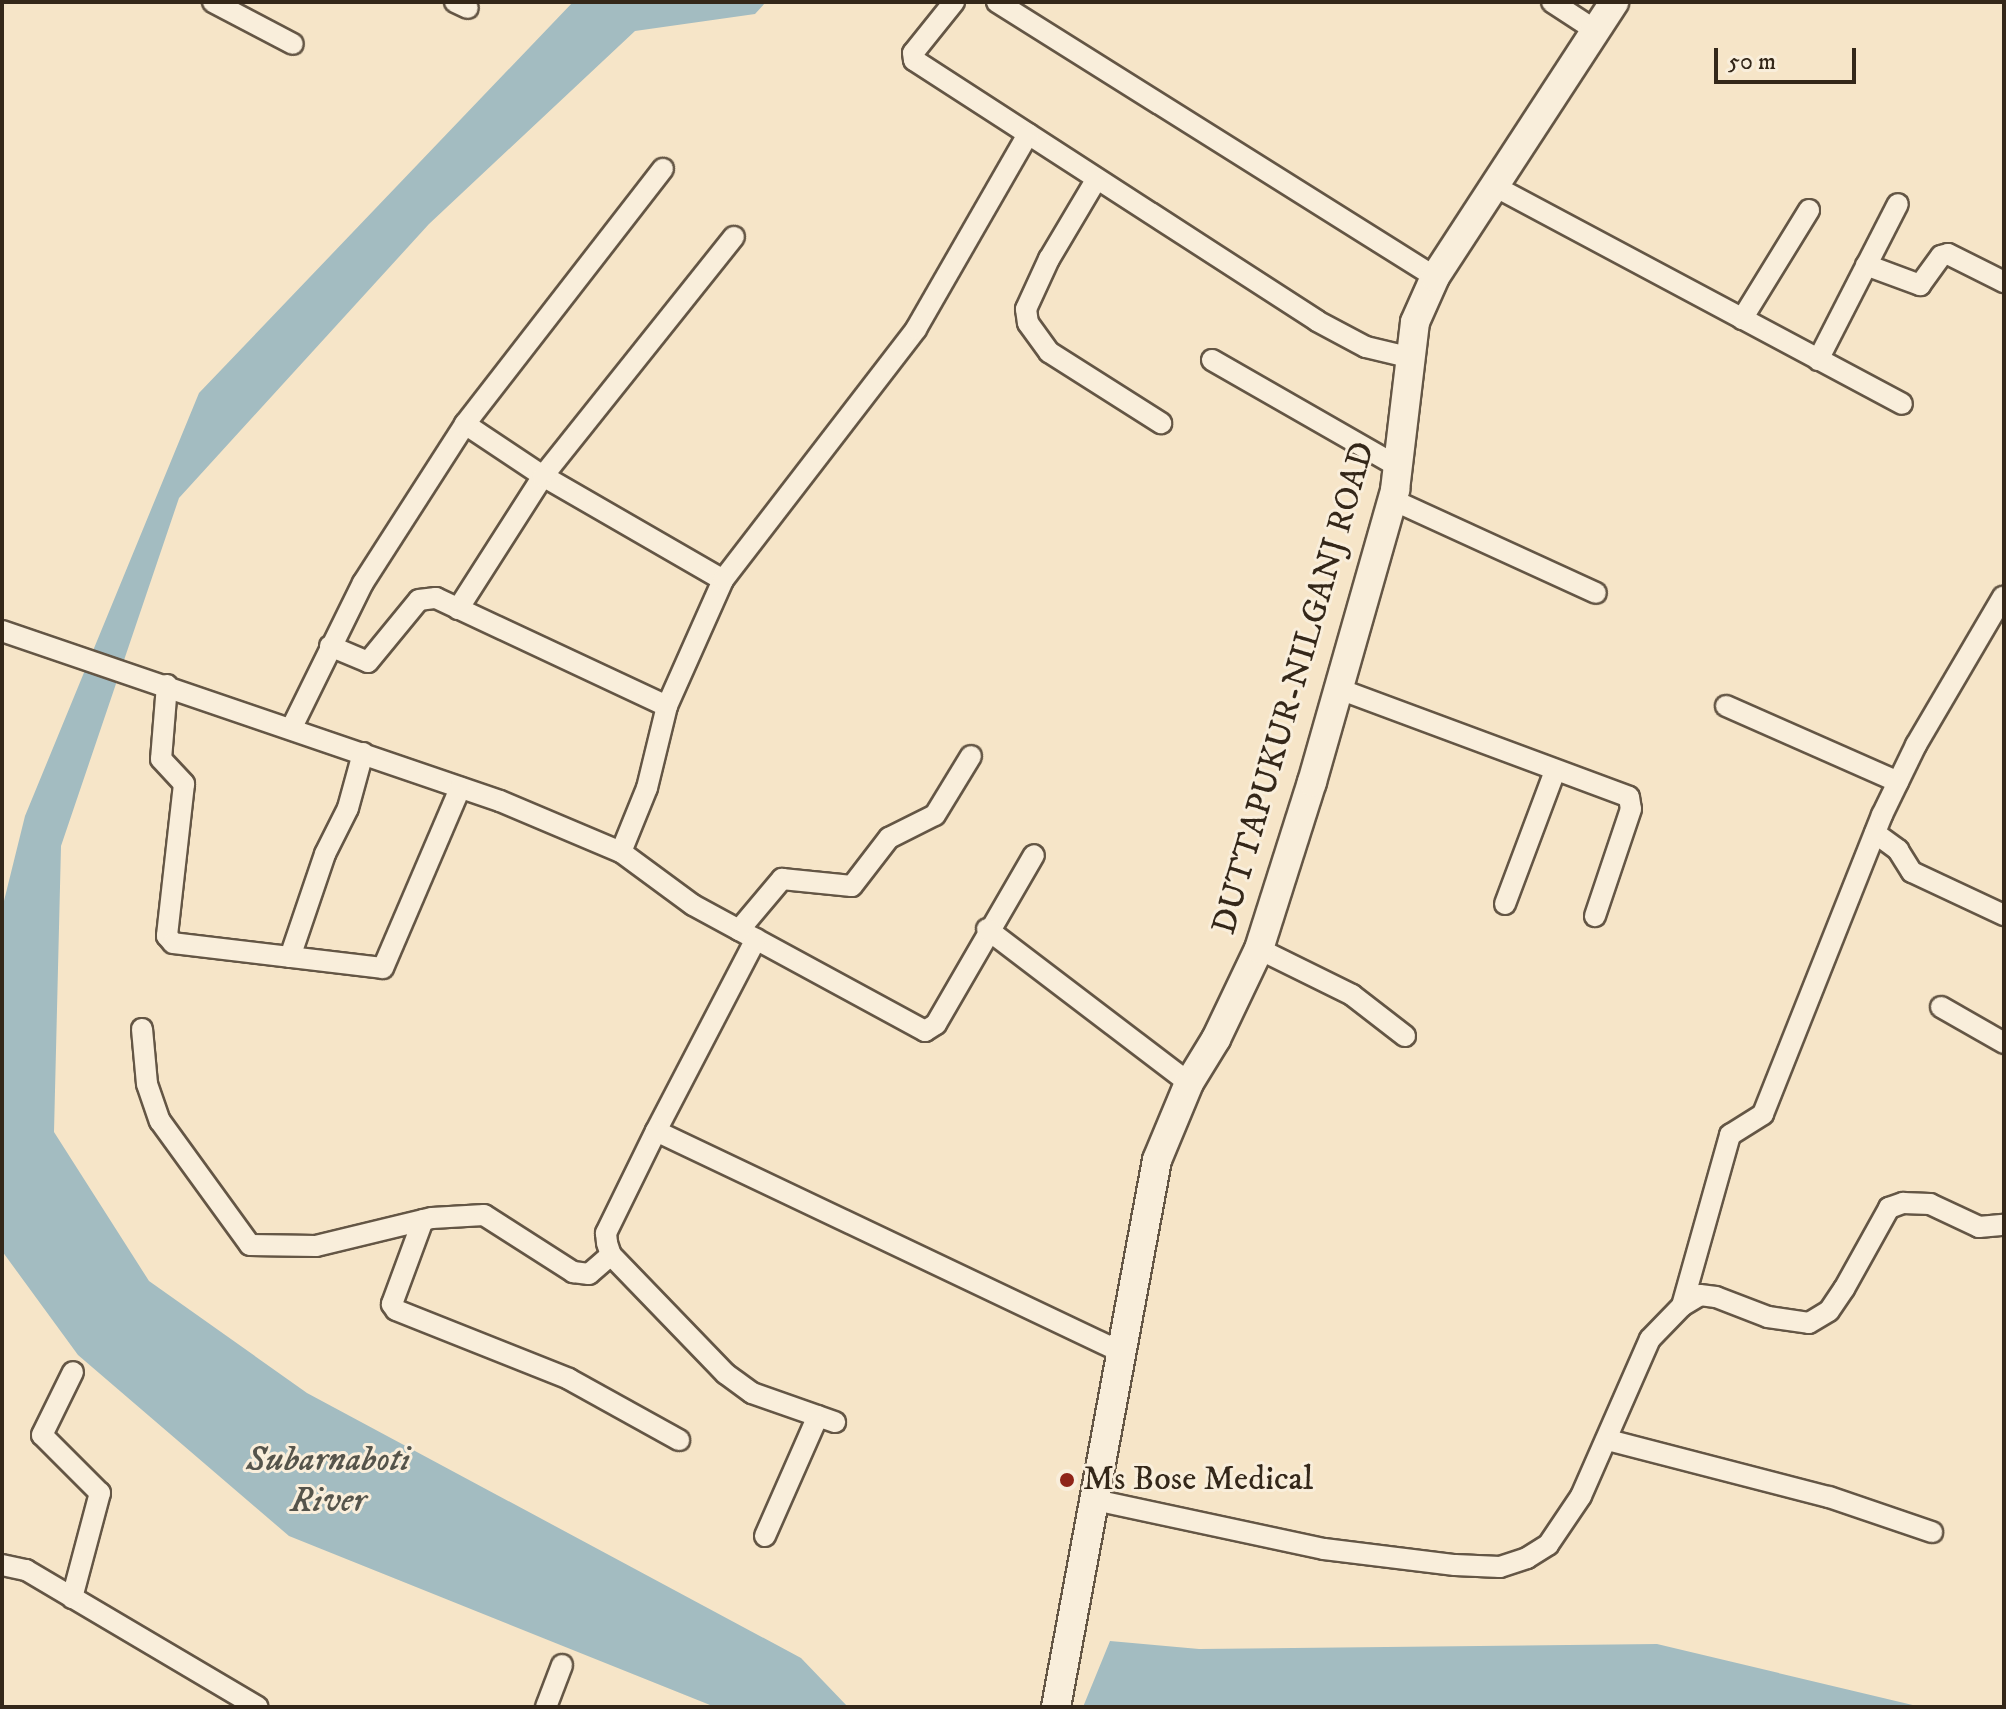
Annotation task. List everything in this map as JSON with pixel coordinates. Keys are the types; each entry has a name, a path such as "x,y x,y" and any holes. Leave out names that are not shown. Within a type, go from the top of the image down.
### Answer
{"main road":[{"name":"DUTTAPUKUR-NILGANJ ROAD","path":"1056,1707 1157,1160 1189,1083 1216,1039 1259,949 1393,500 1399,467 1408,357 1415,322 1435,277 1614,2"}],"street":[{"path":"213,2 293,44"},
{"path":"954,2 913,53 914,60 1096,180 1348,339 1408,357"},
{"path":"997,2 1435,277"},
{"path":"1552,2 1595,30"},
{"path":"621,852 647,788 667,706 723,580 916,329 1028,134"},
{"path":"292,727 363,583 465,424 663,169"},
{"path":"1096,180 1049,259 1026,309 1028,323 1034,339 1049,352 1161,423"},
{"path":"1496,187 1902,404"},
{"path":"1818,360 1898,204"},
{"path":"1742,319 1809,210"},
{"path":"458,609 543,476 734,237"},
{"path":"1866,265 1920,285 1941,256 1948,254 2004,282"},
{"path":"1212,360 1399,467"},
{"path":"465,424 543,476 723,580"},
{"path":"1393,500 1596,593"},
{"path":"1682,1306 1730,1135 1763,1114 1898,782 2003,597"},
{"path":"330,646 368,662 419,600 436,598 667,706"},
{"path":"2,631 292,727 460,788 621,852 693,905 925,1031 936,1024 987,929 1034,855"},
{"path":"167,685 161,759 184,784 169,942 387,965 460,788"},
{"path":"1339,689 1631,800 1595,916"},
{"path":"1726,706 1898,782"},
{"path":"290,957 325,854 348,808 363,753"},
{"path":"765,1536 827,1419 752,1393 726,1374 611,1255 606,1233 747,935 782,879 852,886 889,838 935,815 971,756"},
{"path":"1505,904 1555,771"},
{"path":"1875,833 1898,850 1912,872 2004,915"},
{"path":"987,929 1189,1083"},
{"path":"1259,949 1352,995 1405,1036"},
{"path":"1941,1007 2004,1043"},
{"path":"142,1029 147,1084 160,1121 250,1245 316,1246 423,1220 493,1218 528,1247 581,1274 611,1255"},
{"path":"656,1131 1121,1352"},
{"path":"1095,1500 1324,1549 1500,1567 1548,1545 1581,1496 1650,1339 1682,1306 1700,1295 1716,1297 1768,1317 1815,1321 1844,1289 1881,1216 1903,1203 1930,1204 1979,1227 2002,1229"},
{"path":"423,1220 392,1304 396,1310 569,1379 679,1440"},
{"path":"72,1598 100,1493 42,1435 73,1372"},
{"path":"1608,1440 1829,1497 1932,1532"},
{"path":"2,1565 26,1570 258,1707"},
{"path":"546,1707 562,1665"}],"water":[{"name":"Subarnaboti River","path":"573,2 766,2 755,14 635,31 429,224 179,498 61,846 54,1132 149,1281 307,1393 801,1658 848,1707 715,1707 289,1536 78,1355 2,1251 2,909 25,816 199,393"},
{"path":"1110,1641 1199,1649 1657,1644 1921,1707 1083,1707"}],"place":[{"name":"Ms Bose Medical","path":"1067,1480"}]}
